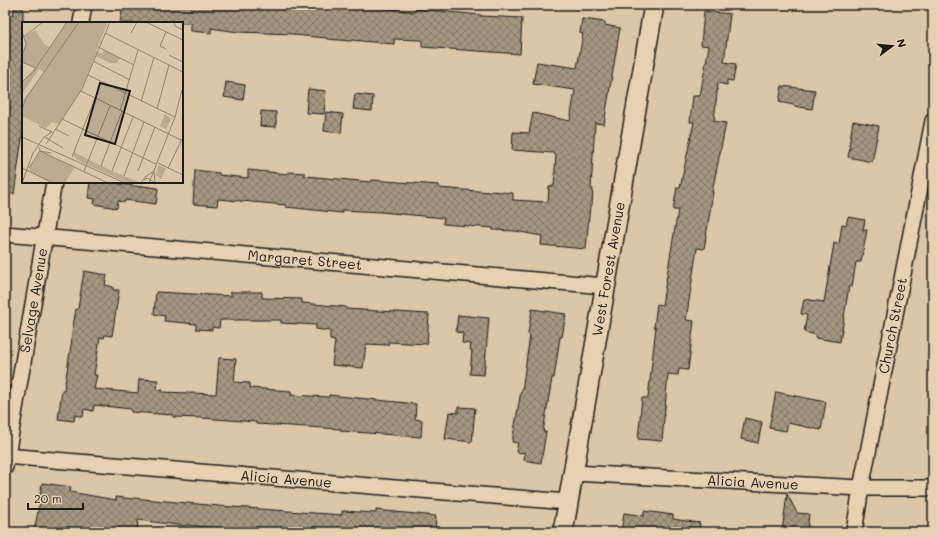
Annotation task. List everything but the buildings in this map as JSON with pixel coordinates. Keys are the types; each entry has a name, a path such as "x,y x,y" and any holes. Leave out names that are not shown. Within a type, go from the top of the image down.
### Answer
{"street":[{"path":"81,22 84,5"},
{"name":"West Forest Avenue","path":"563,532 654,5"},
{"name":"Church Street","path":"854,532 861,488 933,121"},
{"name":"Selvage Avenue","path":"6,460 54,183"},
{"name":"Margaret Street","path":"5,234 605,286"},
{"name":"Alicia Avenue","path":"6,460 568,502"},
{"name":"Alicia Avenue","path":"573,473 861,488 933,488"}]}
